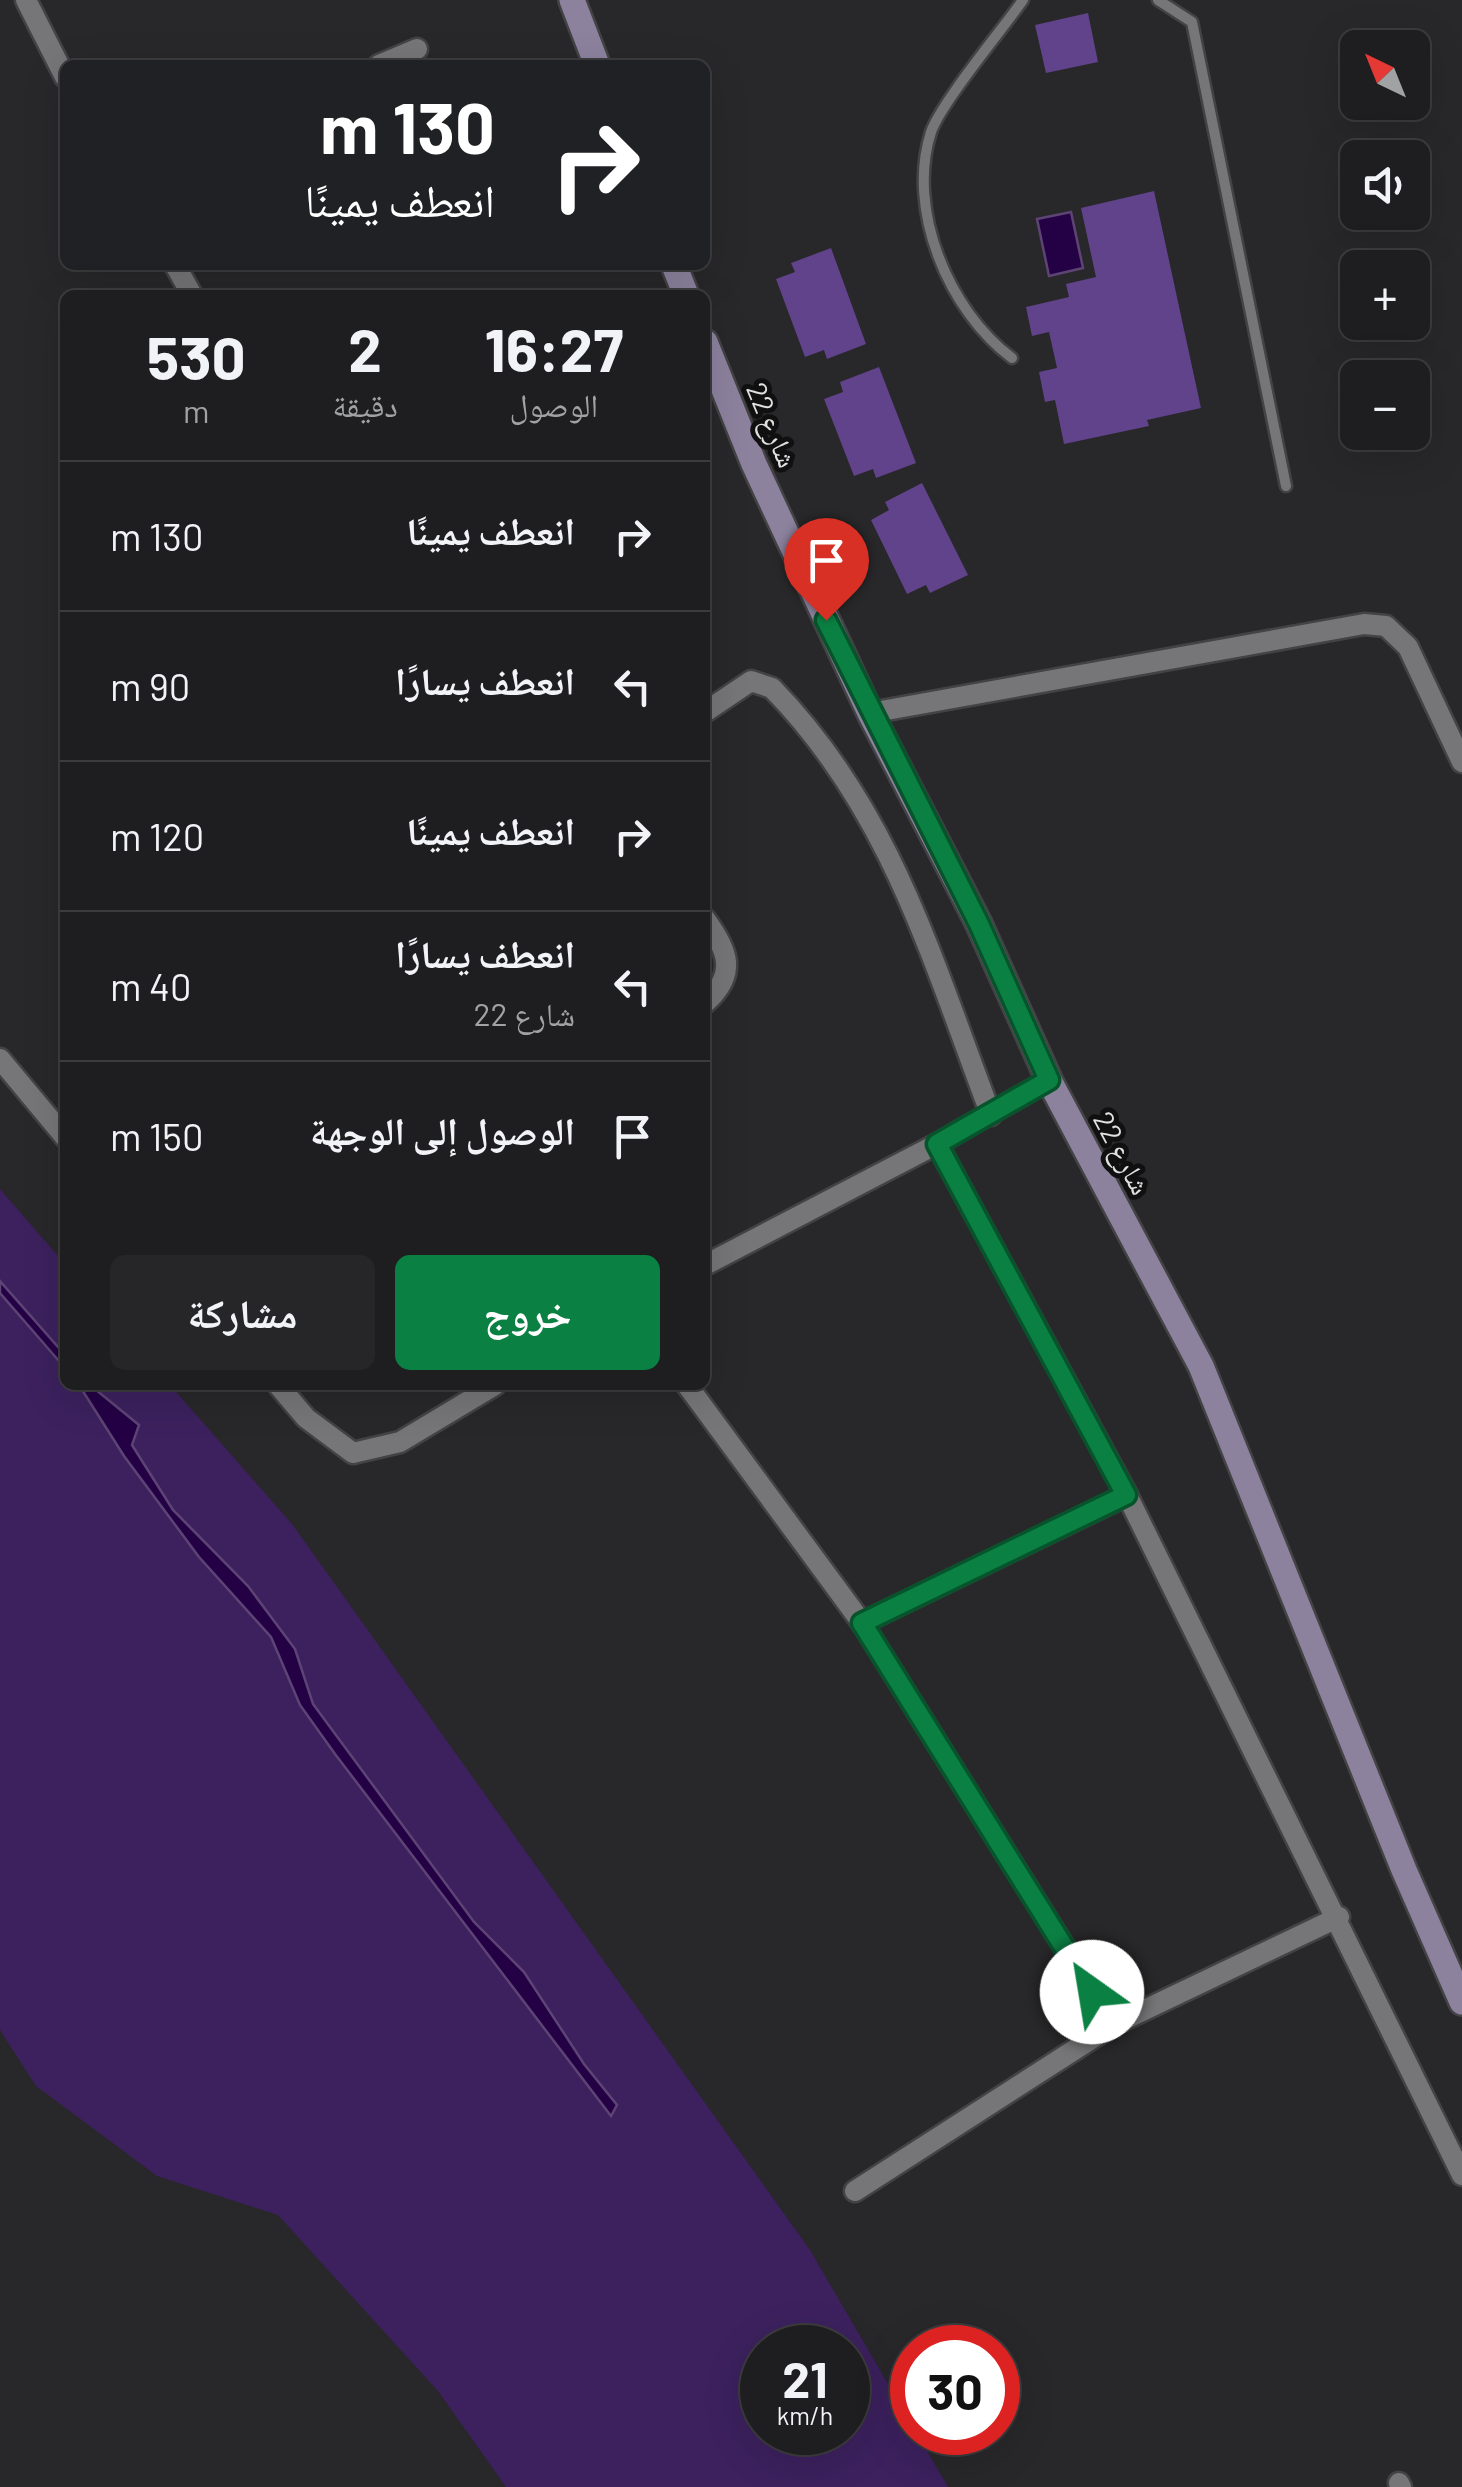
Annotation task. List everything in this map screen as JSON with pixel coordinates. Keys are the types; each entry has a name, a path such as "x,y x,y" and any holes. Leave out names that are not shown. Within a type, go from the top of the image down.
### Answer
{"street":[{"path":"26,0 60,67"},
{"path":"572,0 595,60"},
{"path":"391,60 417,49"},
{"name":"شارع 22","path":"710,354 754,464 870,713 979,924 1049,1080 1201,1366 1404,1870 1462,2002"},
{"path":"870,713 1364,624 1386,626 1408,647 1462,762"},
{"path":"710,709 751,681 772,688 858,795 895,864 991,1115"},
{"path":"710,927 726,949 728,970 710,999"},
{"path":"0,1059 60,1132"},
{"path":"710,1263 991,1115 1049,1080"},
{"path":"937,1144 1126,1495 1462,2174"},
{"path":"282,1390 306,1418 353,1453 400,1442 487,1390"},
{"path":"691,1390 862,1623 1112,2025"},
{"path":"862,1623 1126,1495"},
{"path":"855,2190 1112,2025 1338,1917"}],"lane":[{"path":"1012,358 985,338 946,274 926,210 925,160 932,128 1023,0"},
{"path":"1158,0 1192,22 1286,486"}],"shaded area":[{"path":"1071,212 1083,268 1049,276 1037,219"},
{"path":"0,1189 60,1258 60,1390 174,1390 292,1524 810,2250 854,2325 740,2325 740,2455 870,2455 870,2353 890,2387 890,2455 929,2455 948,2487 506,2487 438,2391 278,2215 157,2176 36,2086 0,2030"},
{"path":"0,1281 60,1349 60,1362 0,1293"},
{"path":"82,1390 96,1390 139,1425 132,1445 173,1510 248,1586 295,1649 313,1704 474,1922 524,1972 584,2064 617,2105 611,2116 300,1705 271,1637 199,1557 124,1456"}],"building":[{"path":"1088,13 1098,62 1046,73 1035,25"},
{"path":"1154,191 1201,408 1147,420 1149,426 1064,444 1055,400 1045,402 1039,372 1057,368 1049,332 1032,336 1026,307 1069,297 1066,284 1096,277 1081,208"},
{"path":"831,248 866,344 827,359 824,350 805,357 776,279 795,272 791,263"},
{"path":"879,367 916,463 876,478 873,469 854,476 824,399 843,392 840,382"},
{"path":"922,483 968,575 930,593 926,585 907,594 871,520 889,510 885,502"}],"route":[{"path":"826,620 979,924 1049,1080 937,1144 1126,1495 862,1623 1092,1992"}]}
